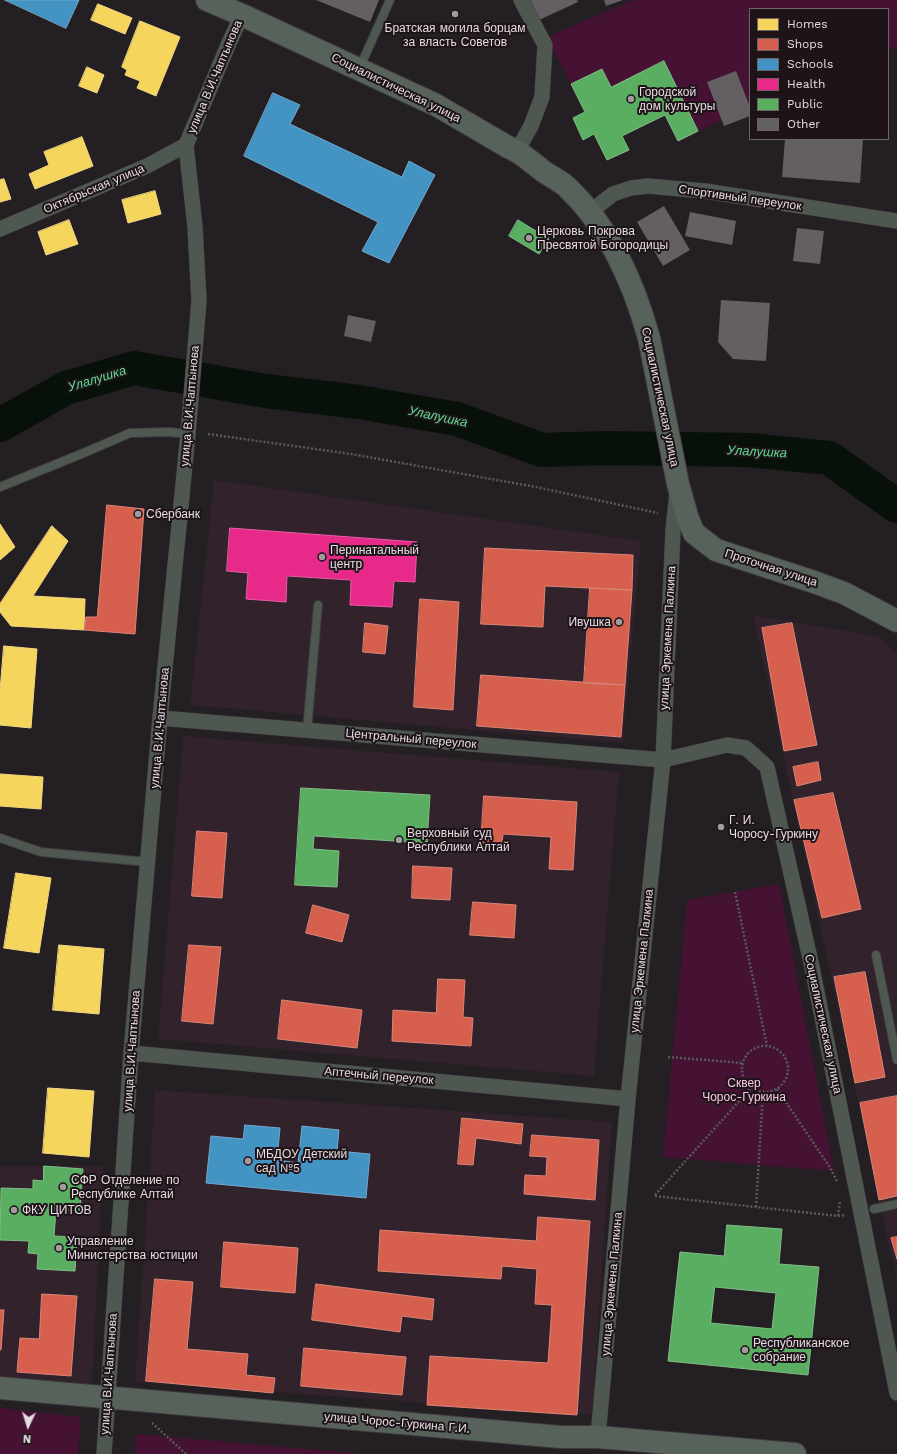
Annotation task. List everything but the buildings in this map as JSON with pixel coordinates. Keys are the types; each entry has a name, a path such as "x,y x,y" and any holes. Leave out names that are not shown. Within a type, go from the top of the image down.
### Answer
{"main road":[{"name":"Социалистическая улица","path":"207,0 436,105 517,151 567,188 590,212 612,246 643,316 649,338 678,484"},
{"name":"Проточная улица","path":"678,484 688,520 694,533 716,550 844,593 897,621"},
{"name":"улица Чорос-Гуркина Г.И.","path":"0,1388 562,1437 598,1438 789,1454"}],"street":[{"path":"517,151 531,126 542,97 545,46 521,0"},
{"name":"улица В.И.Чаптынова","path":"104,1454 131,1053 160,718 189,428 199,301 195,227 186,145 242,15"},
{"name":"Октябрьская улица","path":"0,228 147,166 186,145"},
{"name":"Спортивный переулок","path":"590,212 613,194 631,188 648,186 704,192 897,221"},
{"name":"улица Эркемена Палкина","path":"598,1438 628,1099 663,760 673,530 678,484"},
{"name":"Центральный переулок","path":"160,718 663,760"},
{"name":"Социалистическая улица","path":"663,760 727,745 746,748 767,767 868,1210 897,1393"},
{"name":"Аптечный переулок","path":"131,1053 628,1099"}],"lane":[{"path":"358,69 390,0"},
{"path":"0,487 130,433 169,432 189,428"},
{"path":"307,730 318,605"},
{"path":"0,838 41,852 148,862"},
{"path":"876,954 897,1060"},
{"path":"868,1210 897,1204"}],"path":[{"path":"208,434 351,454 536,487 660,514"},
{"path":"735,892 767,1046"},
{"path":"767,1046 774,1048 785,1057 789,1071 787,1078 778,1089 770,1092 763,1092 751,1088 746,1083 743,1077 743,1063 746,1056 752,1050 767,1046"},
{"path":"668,1057 743,1063"},
{"path":"751,1088 655,1196 838,1216 841,1197"},
{"path":"778,1089 829,1166 838,1185"},
{"path":"756,1207 763,1092"},
{"path":"147,1421 153,1423 186,1454"}],"shaded area":[{"path":"214,480 641,541 623,743 190,705"},
{"path":"753,615 880,637 897,654 897,1283"},
{"path":"183,736 619,772 594,1076 158,1039"},
{"path":"155,1090 612,1122 592,1415 135,1382"},
{"path":"0,1166 103,1166 92,1384 0,1376"}],"green space":[{"path":"633,0 897,0 897,49 889,47 889,8 749,8 749,107 678,141 665,115 622,136 629,150 607,160 594,134 583,140 573,118 585,112 547,37"},
{"name":"Сквер Чорос-Гуркина","path":"779,884 834,1171 663,1157 687,900"},
{"path":"0,1408 81,1417 78,1454 0,1454"},
{"path":"136,1434 364,1454 135,1454"}],"waterway":[{"name":"Улалушка","path":"0,425 66,388 134,368 266,391 359,402 457,419 542,450 606,448 749,450 829,458 897,506"}],"place":[{"name":"Братская могила борцам за власть Советов","path":"455,14"},
{"name":"Городской дом культуры","path":"631,99"},
{"name":"Церковь Покрова Пресвятой Богородицы","path":"529,238"},
{"name":"Сбербанк","path":"138,514"},
{"name":"Перинатальный центр","path":"322,557"},
{"name":"Ивушка","path":"619,622"},
{"name":"Г. И. Чоросу-Гуркину","path":"721,827"},
{"name":"Верховный суд Республики Алтай","path":"399,840"},
{"name":"МБДОУ Детский сад №5","path":"248,1161"},
{"name":"СФР Отделение по Республике Алтай","path":"63,1187"},
{"name":"ФКУ ЦИТОВ","path":"14,1210"},
{"name":"Управление Министерства юстиции","path":"59,1248"},
{"name":"Республиканское собрание","path":"745,1350"}]}
